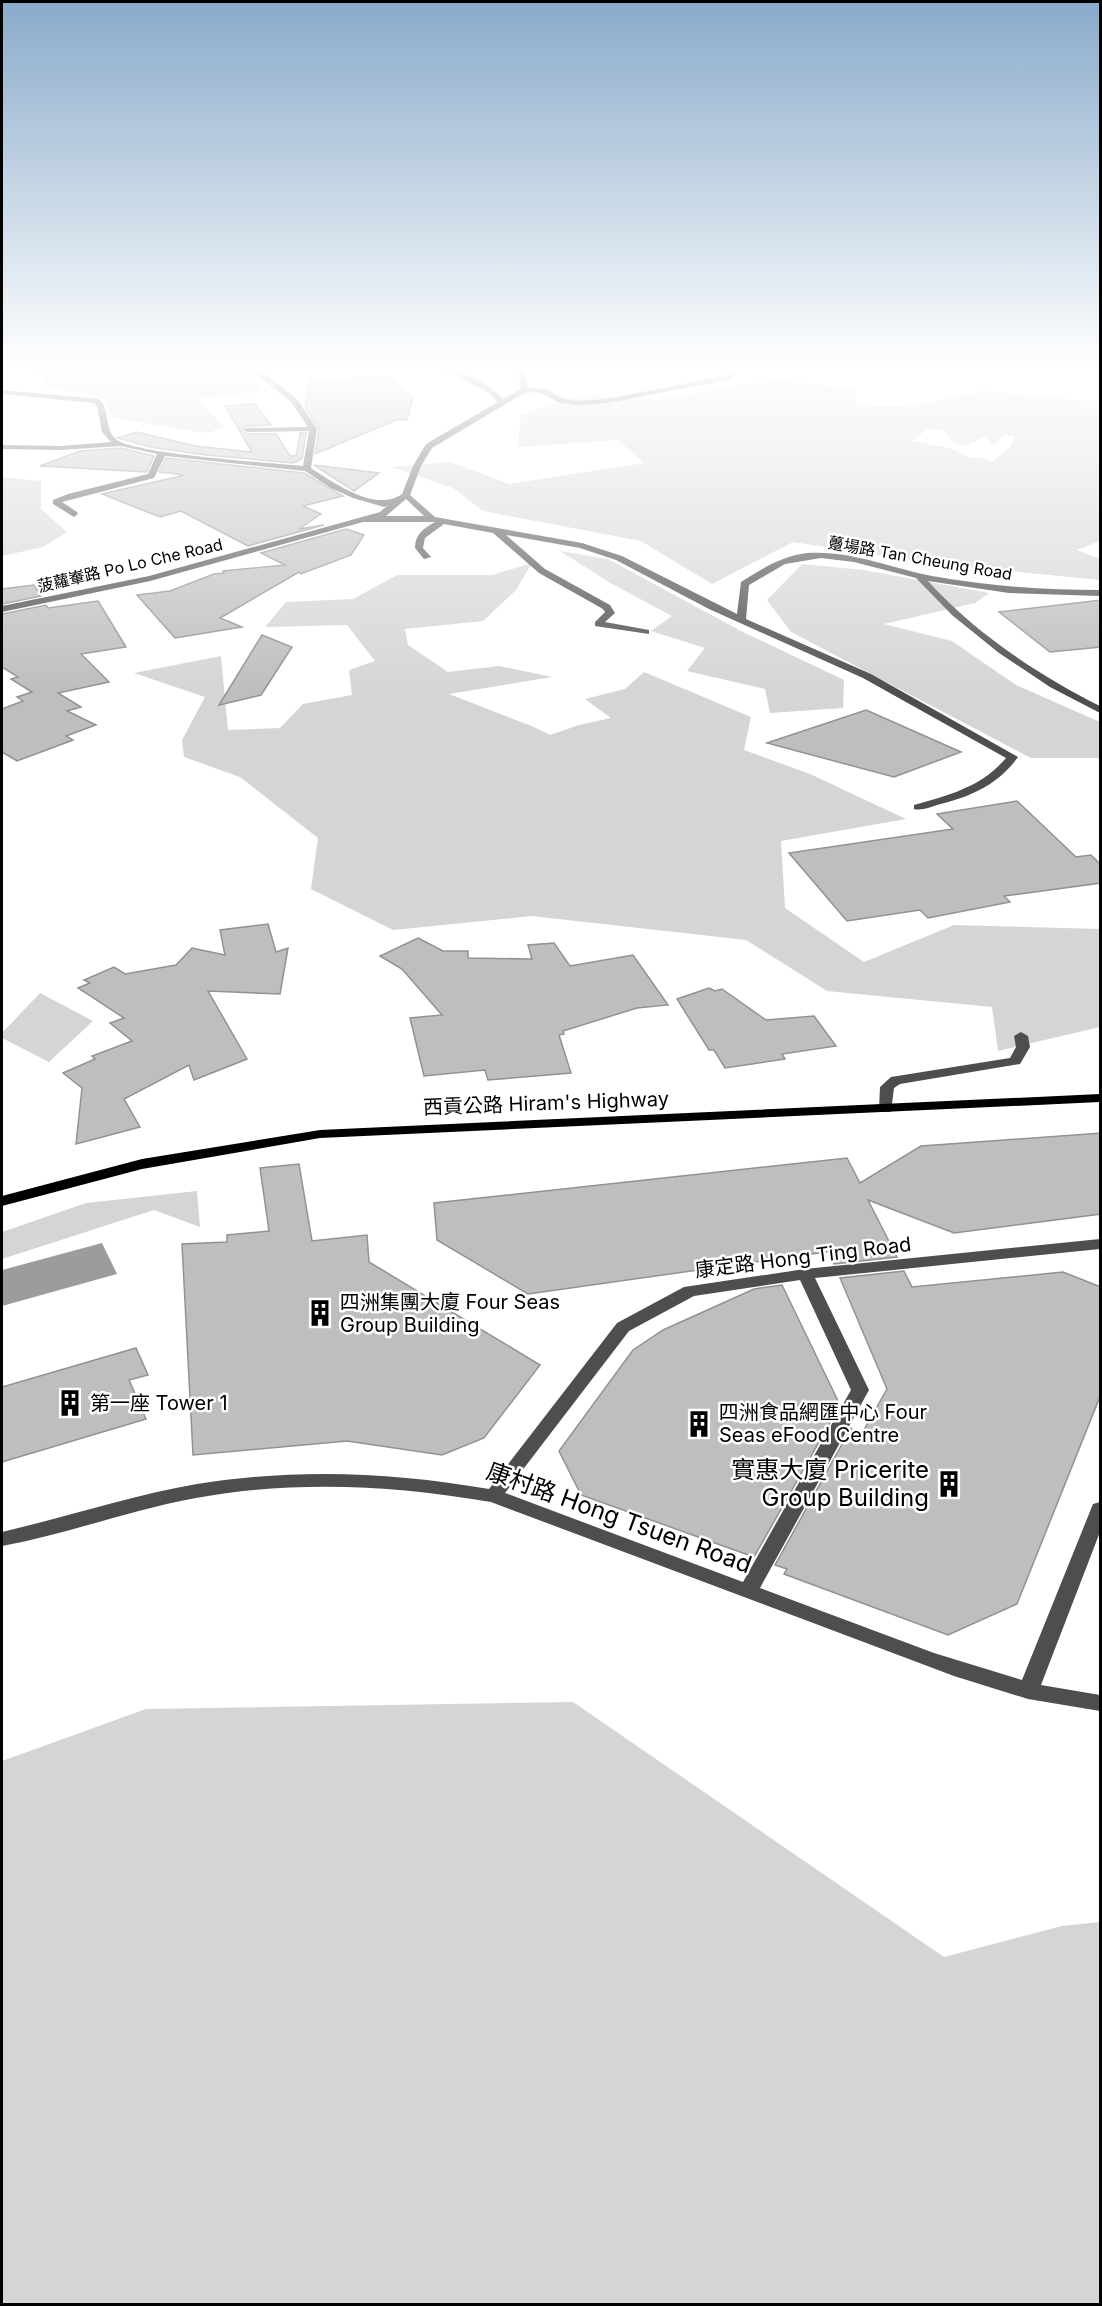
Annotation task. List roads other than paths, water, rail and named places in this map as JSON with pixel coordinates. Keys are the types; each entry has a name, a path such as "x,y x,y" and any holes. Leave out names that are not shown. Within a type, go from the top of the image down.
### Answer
{"main road":[{"name":"西貢公路 Hiram's Highway","path":"2,1201 63,1183 142,1164 320,1134 1100,1098"}],"street":[{"path":"74,514 56,502 70,496 149,477"},
{"path":"319,477 334,486 384,504 406,495 432,519"},
{"name":"菠蘿輋路 Po Lo Che Road","path":"2,609 150,578 383,514 406,495 413,477"},
{"path":"364,520 395,518 443,520 582,546 619,558 741,620 867,676 1013,757 995,778 975,790 918,807"},
{"path":"427,557 419,548 419,538 422,533 443,520"},
{"path":"495,530 542,571 607,607 610,613 598,624 646,632"},
{"name":"躉場路 Tan Cheung Road","path":"741,620 744,584 788,559 818,556 858,560 918,576 1019,590 1101,593"},
{"path":"918,576 934,596 1008,654 1074,698 1101,710"},
{"path":"886,1109 887,1087 896,1080 1015,1061 1023,1047 1021,1036"},
{"name":"康定路 Hong Ting Road","path":"493,1496 624,1327 690,1292 805,1274 1101,1244"},
{"path":"748,1591 860,1390 805,1274"},
{"name":"康村路 Hong Tsuen Road","path":"2,1539 196,1491 315,1479 435,1485 493,1496 940,1663 1028,1691 1068,1700 1101,1703"},
{"path":"1028,1691 1101,1509"}],"place":[{"name":"四洲集團大廈 Four Seas Group Building","path":"320,1313"},
{"name":"第一座 Tower 1","path":"70,1403"},
{"name":"四洲食品網匯中心 Four Seas eFood Centre","path":"699,1424"},
{"name":"實惠大廈 Pricerite Group Building","path":"949,1484"}]}
